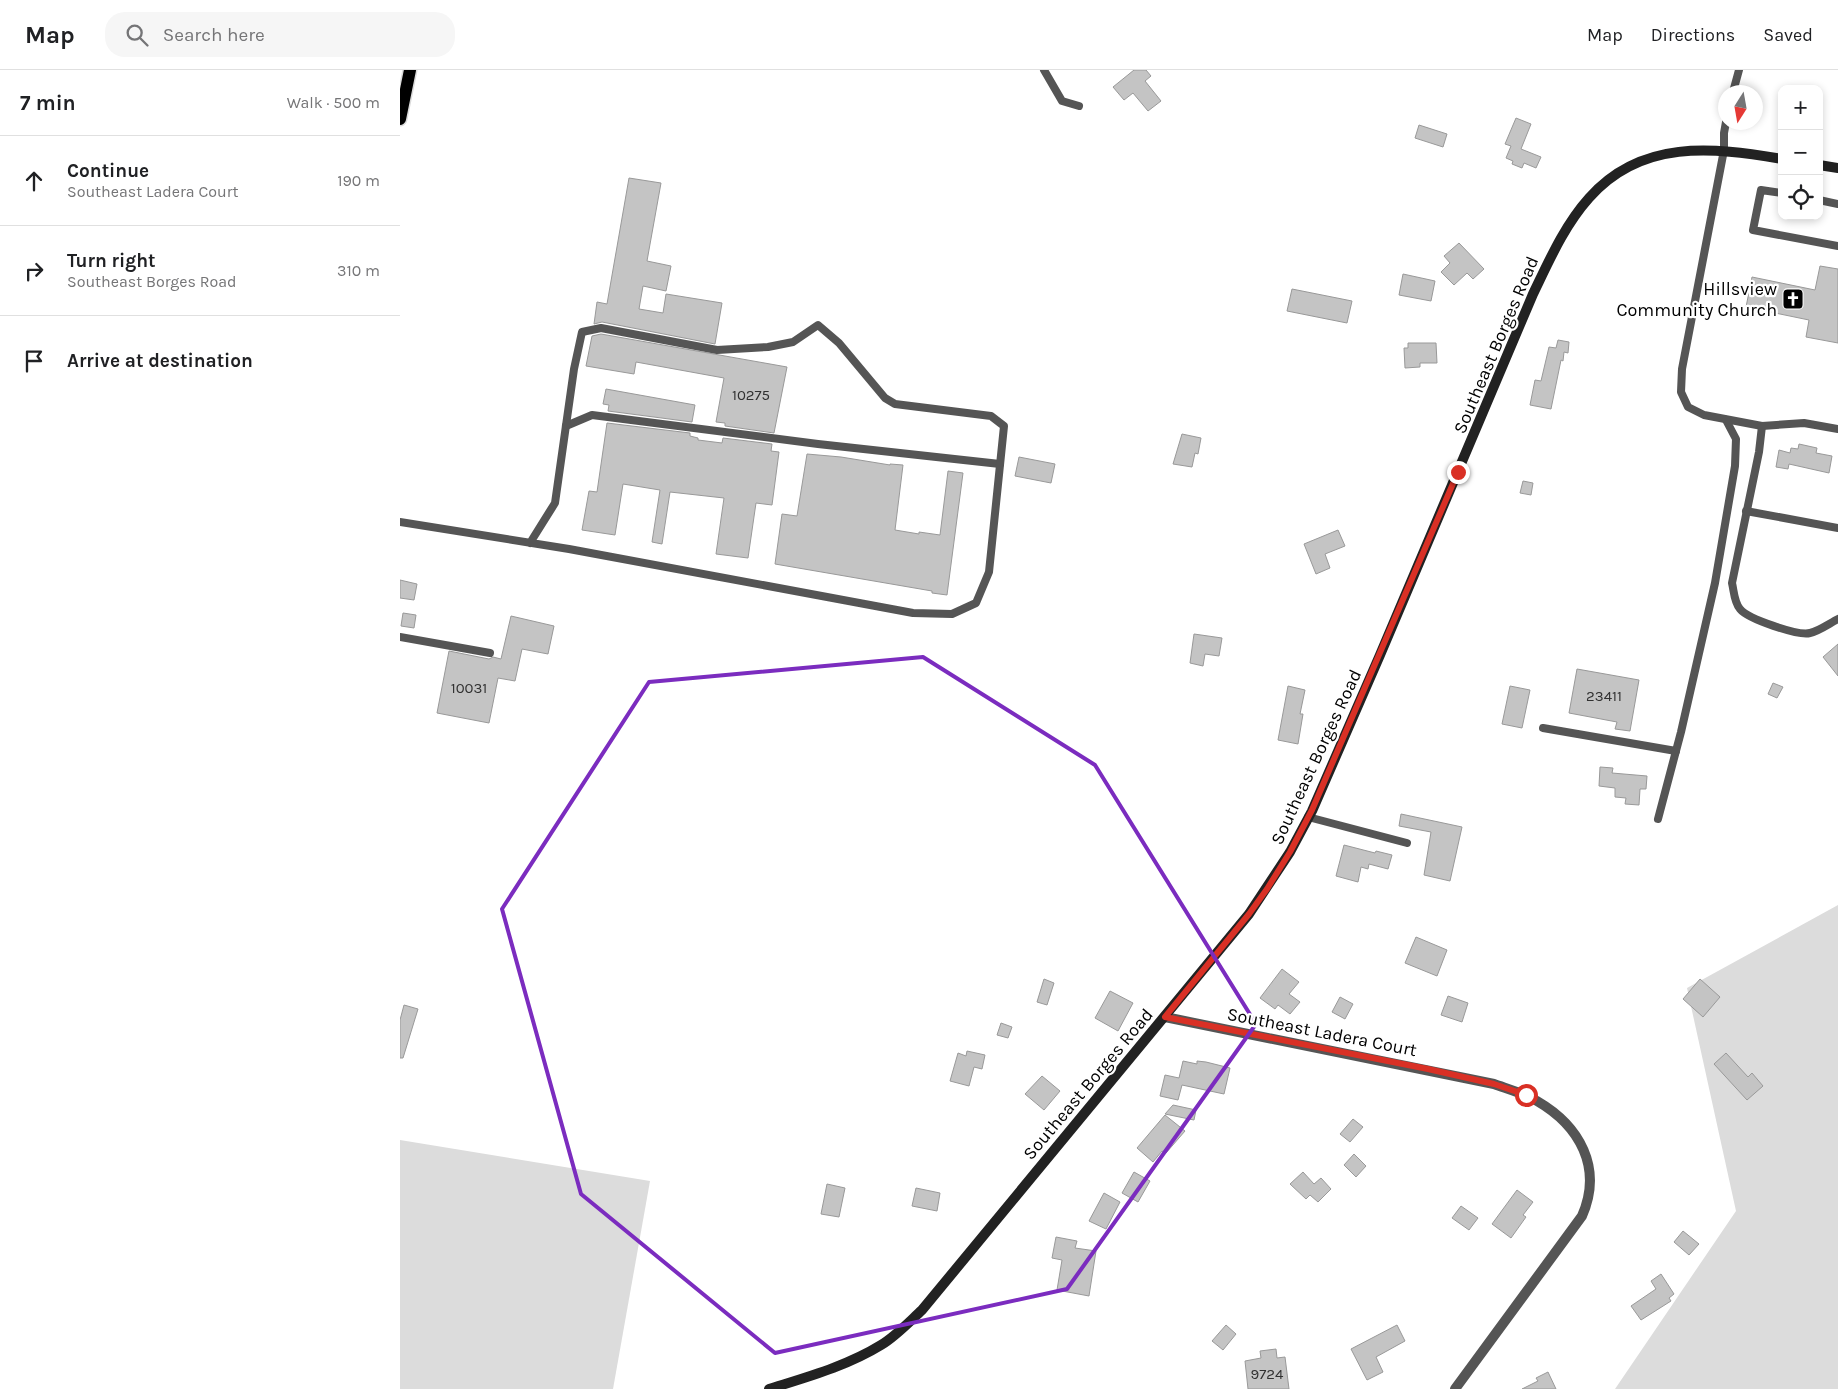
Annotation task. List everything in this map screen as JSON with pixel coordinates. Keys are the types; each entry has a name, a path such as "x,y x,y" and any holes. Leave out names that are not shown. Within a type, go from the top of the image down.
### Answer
{"main road":[{"path":"400,119 410,70"}],"street":[{"name":"Southeast Borges Road","path":"769,1389 825,1371 858,1357 893,1337 922,1310 1249,914 1279,871 1308,818 1380,655 1533,294 1554,251 1589,199 1599,188 1619,173 1642,161 1666,153 1689,150 1724,150 1778,158"},
{"path":"1823,166 1838,168"},
{"name":"Southeast Ladera Court","path":"1165,1017 1494,1084 1536,1101 1556,1114 1573,1132 1586,1156 1590,1170 1589,1202 1582,1216 1489,1346 1455,1389"}],"lane":[{"path":"1044,70 1062,101 1079,106"},
{"path":"1735,85 1739,70"},
{"path":"1725,130 1724,150 1682,368 1682,392 1688,407 1704,415 1762,426 1804,423 1838,429"},
{"path":"1778,192 1761,190 1753,230 1838,246"},
{"path":"1823,201 1838,204"},
{"path":"400,522 530,543 913,613 952,614 976,602 989,572 1004,426 991,416 895,404 885,398 839,344 818,325 793,342 768,347 717,350 601,328 582,332 574,370 555,503 530,543"},
{"path":"566,426 592,415 818,444 1000,464"},
{"path":"1658,819 1676,751 1714,583 1735,466 1736,439 1726,420"},
{"path":"1762,426 1759,452 1732,583 1736,600 1740,610 1758,621 1781,629 1809,634 1838,619"},
{"path":"1746,511 1838,528"},
{"path":"400,637 490,653"},
{"path":"1543,728 1676,751"},
{"path":"1308,818 1408,843"}],"highlighted area":[{"path":"923,657 1095,765 1256,1024 1067,1289 775,1353 581,1194 502,909 649,682"}],"shaded area":[{"path":"1838,905 1838,1389 1615,1389 1736,1211 1687,988"},
{"path":"400,1140 650,1181 613,1389 400,1389"}],"building":[{"path":"1134,70 1146,70 1151,76 1145,81 1161,101 1148,111 1133,93 1124,100 1113,87"},
{"path":"1516,118 1531,124 1521,149 1541,157 1536,168 1524,163 1522,168 1512,164 1513,161 1506,158 1511,146 1505,144"},
{"path":"1419,125 1447,134 1443,147 1415,138"},
{"path":"629,178 661,183 647,261 671,266 666,291 643,286 639,309 663,313 666,294 722,303 715,344 602,322 594,324 597,302 607,304"},
{"path":"1459,243 1484,269 1473,279 1467,273 1454,285 1441,272 1450,263 1444,256"},
{"name":"Hillsview Community Church","path":"1820,266 1838,269 1838,343 1806,337 1809,320 1746,307 1752,277 1815,290"},
{"path":"1403,274 1435,281 1431,301 1399,295"},
{"path":"1292,289 1352,301 1347,323 1287,311"},
{"path":"601,334 787,367 774,433 725,426 725,423 716,422 724,378 636,362 634,374 586,366 592,336"},
{"path":"1558,340 1569,342 1568,353 1564,352 1563,361 1561,360 1551,409 1530,405 1535,380 1541,381 1549,347 1556,348"},
{"path":"1408,343 1436,343 1437,363 1420,363 1420,367 1405,368 1404,348 1408,348"},
{"path":"606,389 695,405 692,422 608,411 609,405 603,404"},
{"path":"607,423 690,433 690,436 698,438 698,440 722,443 723,438 772,444 771,451 779,452 772,505 756,503 748,558 716,554 724,498 670,492 662,544 652,542 660,490 623,484 615,535 582,530 589,491 597,492"},
{"path":"1182,434 1201,438 1198,454 1195,453 1192,467 1173,464"},
{"path":"1799,444 1817,448 1816,453 1832,456 1829,473 1789,464 1788,469 1776,467 1779,450 1790,453 1791,448 1798,449"},
{"path":"807,454 903,465 895,530 919,534 919,532 940,535 948,471 963,473 947,595 775,564 782,514 797,516"},
{"path":"1019,457 1055,464 1051,483 1015,476"},
{"path":"1523,481 1533,483 1531,495 1520,493"},
{"path":"1338,530 1345,546 1325,554 1330,568 1316,574 1304,544"},
{"path":"400,580 417,584 414,600 400,598"},
{"path":"403,613 416,615 414,628 401,626"},
{"path":"511,616 554,626 548,654 522,649 515,681 498,678 489,723 437,713 449,651 489,659 493,657 501,659"},
{"path":"1194,634 1222,638 1219,656 1205,654 1203,666 1190,663"},
{"path":"1838,644 1838,676 1823,657"},
{"path":"1577,669 1639,680 1630,731 1615,729 1617,722 1569,713"},
{"path":"1773,683 1783,687 1777,698 1768,694"},
{"path":"1288,686 1305,690 1300,714 1303,714 1298,744 1278,740"},
{"path":"1510,686 1530,690 1522,728 1502,724"},
{"path":"1600,767 1613,768 1612,773 1647,776 1646,789 1640,789 1639,805 1625,804 1626,798 1615,797 1615,788 1599,786"},
{"path":"1401,814 1462,827 1450,881 1424,875 1431,832 1399,826"},
{"path":"1344,845 1375,853 1376,851 1392,855 1388,869 1369,864 1368,869 1361,867 1358,882 1336,876"},
{"path":"1416,937 1447,950 1437,976 1405,963"},
{"path":"1282,969 1299,982 1289,994 1300,1002 1290,1014 1278,1005 1275,1009 1260,998"},
{"path":"1044,979 1054,983 1047,1005 1037,1002"},
{"path":"1700,979 1720,997 1703,1017 1683,999"},
{"path":"1110,991 1133,1003 1118,1031 1095,1018"},
{"path":"1448,996 1468,1003 1462,1022 1441,1015"},
{"path":"1340,997 1353,1004 1345,1019 1332,1012"},
{"path":"404,1005 418,1009 403,1058 400,1058 400,1020"},
{"path":"1001,1023 1012,1027 1008,1038 997,1035"},
{"path":"967,1051 985,1055 982,1069 974,1067 969,1086 950,1081 958,1053 966,1056"},
{"path":"1726,1053 1748,1077 1752,1073 1763,1086 1747,1100 1714,1064"},
{"path":"1183,1061 1197,1064 1197,1061 1206,1062 1230,1068 1224,1094 1182,1085 1178,1100 1160,1096 1165,1075 1179,1078"},
{"path":"1042,1076 1060,1091 1044,1110 1025,1094"},
{"path":"1173,1105 1196,1110 1194,1120 1165,1114"},
{"path":"1165,1115 1185,1131 1166,1153 1162,1151 1153,1162 1137,1148"},
{"path":"1353,1119 1363,1127 1350,1142 1340,1134"},
{"path":"1354,1154 1366,1166 1356,1177 1344,1165"},
{"path":"1134,1172 1150,1181 1138,1202 1122,1193"},
{"path":"1303,1172 1314,1184 1321,1178 1331,1189 1318,1202 1310,1195 1306,1199 1290,1184"},
{"path":"827,1184 845,1188 839,1217 821,1214"},
{"path":"916,1188 940,1193 937,1211 912,1206"},
{"path":"1517,1190 1533,1202 1523,1215 1526,1217 1511,1238 1492,1224"},
{"path":"1104,1193 1120,1202 1106,1229 1089,1221"},
{"path":"1461,1206 1478,1218 1469,1230 1452,1218"},
{"path":"1683,1231 1699,1244 1689,1255 1674,1242"},
{"path":"1056,1237 1077,1241 1075,1248 1096,1251 1089,1296 1057,1290 1062,1260 1052,1258"},
{"path":"1661,1274 1674,1294 1669,1298 1671,1301 1641,1320 1631,1306 1656,1289 1651,1281"},
{"path":"1226,1325 1236,1334 1223,1350 1212,1341"},
{"path":"1397,1325 1405,1341 1376,1357 1383,1372 1367,1380 1351,1349"},
{"path":"1276,1349 1277,1358 1285,1357 1289,1389 1248,1389 1245,1361 1261,1358 1260,1351"},
{"path":"1548,1372 1556,1389 1522,1389 1538,1381 1536,1378"}],"place":[{"name":"Hillsview Community Church","path":"1793,299"}],"route":[{"path":"1458,472 1312,810 1290,852 1249,914 1165,1017 1428,1069 1494,1084 1526,1095"}]}
